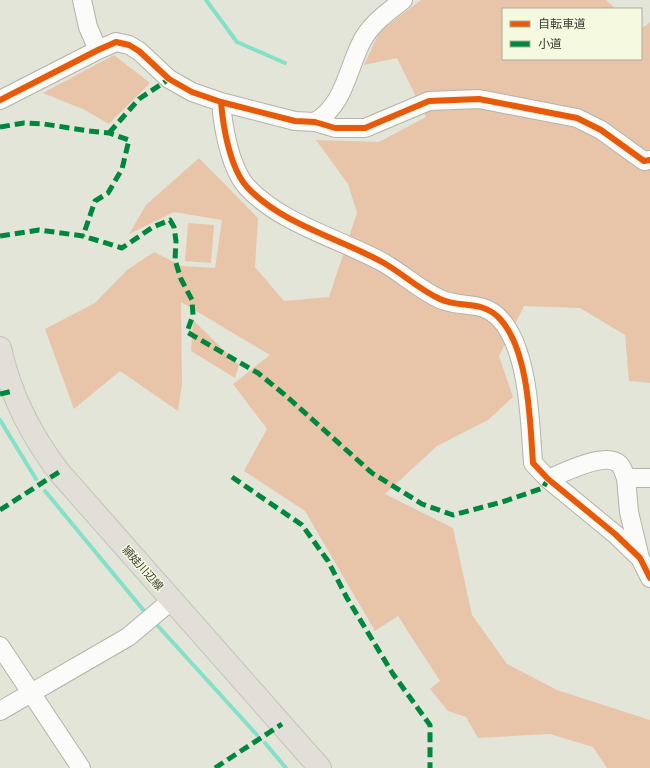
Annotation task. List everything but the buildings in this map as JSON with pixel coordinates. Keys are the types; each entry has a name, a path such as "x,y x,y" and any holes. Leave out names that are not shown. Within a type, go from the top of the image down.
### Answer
{"main road":[{"name":"頴娃川辺線","path":"0,348 16,398 36,439 46,455 59,472 320,768"}],"street":[{"path":"82,0 88,27 98,50"},
{"path":"316,122 325,116 341,95 361,43 375,22 403,0"},
{"path":"0,100 116,42 129,44 139,51 169,79 192,92 221,102 295,121 316,122 335,128 365,128 430,101 479,99 577,118 601,130 644,161 650,160"},
{"path":"221,102 223,126 232,160 246,186 269,206 385,264 426,292 442,300 482,306 500,319 511,333 522,365 530,413 533,463 548,479 615,534 640,558"},
{"path":"548,479 591,462 613,460 620,465 626,478 629,512 640,558 650,578"},
{"path":"626,478 650,478"},
{"path":"0,711 128,637 172,600"},
{"path":"0,646 81,768"}],"shaded area":[{"path":"421,0 606,0 615,8 502,8 502,60 642,60 642,28 650,22 650,383 629,381 625,335 580,308 524,306 499,356 513,397 488,420 437,446 385,494 453,528 472,615 507,664 557,690 650,720 650,768 607,768 593,747 550,734 478,738 466,717 448,711 430,689 440,681 398,616 375,631 305,511 244,471 267,429 233,384 270,355 181,302 182,384 178,411 120,371 74,409 45,329 95,303 127,270 154,252 182,266 215,268 222,220 174,212 129,234 146,205 199,158 258,218 255,267 284,301 329,297 357,213 348,184 316,140 379,142 426,117 397,58 364,65 380,31"},
{"path":"114,55 150,83 109,124 85,110 43,93"},
{"path":"188,223 214,225 211,263 185,261"},
{"path":"193,320 239,365 235,378 191,351"}],"waterway":[{"path":"206,0 237,42 285,63"},
{"path":"0,420 36,479"},
{"path":"45,491 145,612"},
{"path":"157,625 257,735"},
{"path":"265,743 286,768"}],"marked path":[{"path":"109,133 139,99 169,79"},
{"path":"0,127 24,123 44,124 109,133 129,140 122,169 108,193 95,201 83,236"},
{"path":"0,236 39,230 83,236 122,248 153,227 170,220 174,227 176,241 175,260 181,279 192,300 193,315 187,332 258,373 285,395 372,473 422,504 453,515 502,502 543,488 548,479"},
{"path":"0,394 13,391"},
{"path":"0,510 59,472"},
{"path":"232,477 302,525 328,561 347,598 393,674 430,725 430,768"},
{"path":"215,768 282,724"}],"cycle path":[{"path":"0,100 116,42 129,45 139,51 169,79 192,92 221,102 295,121 315,122 335,128 365,128 429,101 479,99 577,118 601,130 644,161 650,160"},
{"path":"221,102 228,147 236,169 247,187 261,200 294,221 384,263 419,287 440,299 456,304 472,305 487,309 501,320 510,334 523,368 529,408 533,463 548,479 615,534 640,558 650,578"}]}
